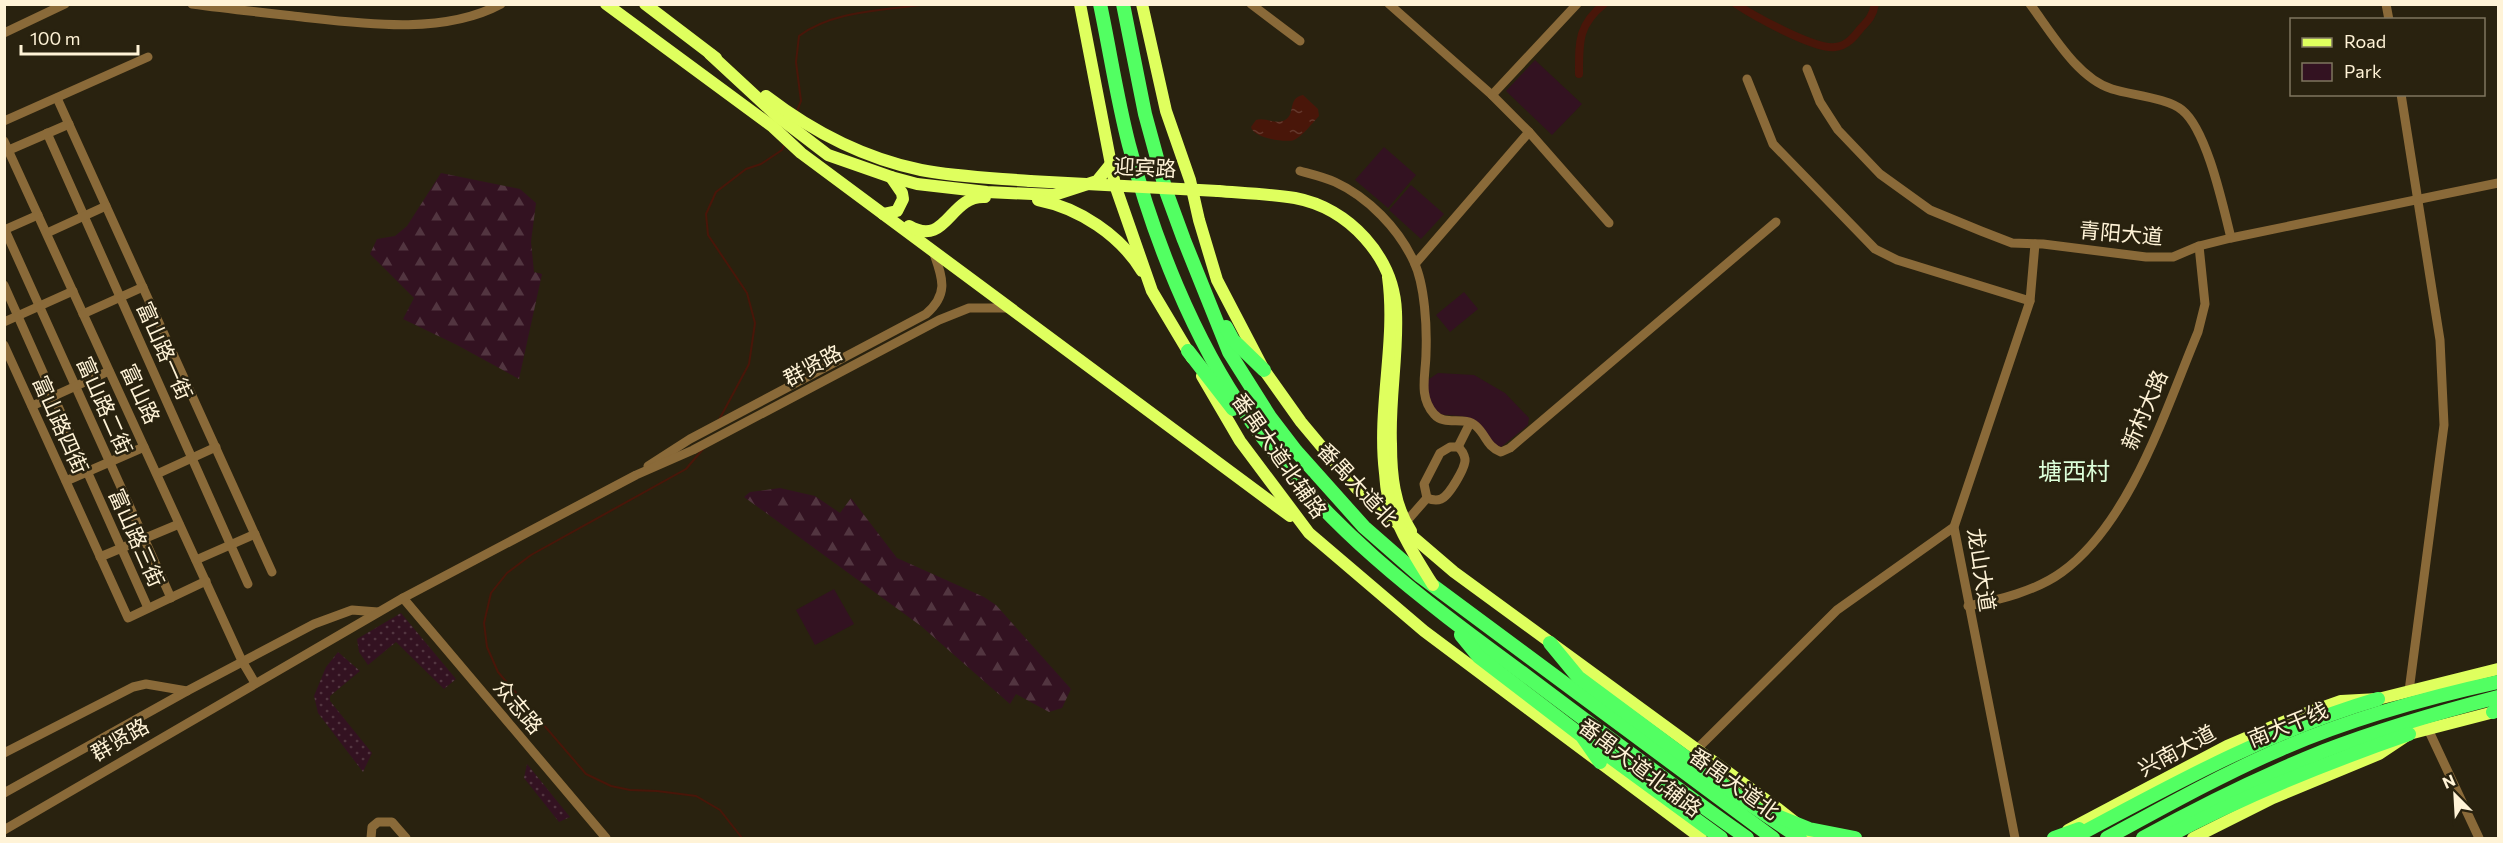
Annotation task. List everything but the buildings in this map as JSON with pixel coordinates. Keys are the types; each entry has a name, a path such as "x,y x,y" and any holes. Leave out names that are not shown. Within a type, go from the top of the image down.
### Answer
{"highway":[{"name":"番禺大道北","path":"1100,4 1129,145 1170,264 1192,318 1219,370 1247,416 1282,464 1328,516 1356,543 1444,614 1514,668 1747,838"},
{"name":"番禺大道北","path":"1122,4 1145,114 1166,191 1208,299 1229,352 1296,451 1364,527 1433,585 1773,838"},
{"path":"1106,32 1127,28"},
{"path":"1208,299 1233,340 1264,370"},
{"path":"1188,351 1248,427 1282,464"},
{"path":"1444,614 1479,657 1721,838"},
{"path":"1550,643 1578,677 1742,799 1800,838"},
{"name":"南大干线","path":"2107,838 2281,749 2388,710 2499,682"},
{"name":"南大干线","path":"2143,838 2238,789 2325,751 2399,724 2499,697"},
{"path":"2060,838 2133,806 2193,774 2291,729 2333,712 2378,699"},
{"path":"2165,838 2216,812 2320,766 2409,734"},
{"path":"1582,736 1600,762"},
{"path":"1742,799 1809,829 1855,838"}],"main road":[{"name":"迎宾路","path":"606,4 777,117 809,134 897,164 942,173 1030,181 1218,191 1296,198 1316,204 1354,226 1375,251 1388,277 1396,310 1391,457 1396,494 1405,523 1416,540"},
{"name":"迎宾路","path":"645,4 710,54 777,117 801,153 1277,505 1309,533"},
{"name":"番禺大道北辅路","path":"1080,4 1115,185 1152,291 1240,441 1309,533 1424,631 1701,838"},
{"name":"番禺大道北辅路","path":"1142,4 1166,111 1186,169 1217,280 1264,370 1301,422 1357,489 1454,572 1777,807"},
{"path":"809,134 828,155 891,177 917,184 987,192 1054,195 1097,181 1110,165"},
{"path":"884,214 897,211 903,200 902,193 891,177"},
{"path":"899,226 909,225 920,232 933,231 943,225 965,201 977,196 1051,202 1098,224 1140,268 1152,291"},
{"path":"1388,277 1391,298 1391,338 1382,443 1388,498 1404,539 1433,585"},
{"name":"兴南大道","path":"2047,838 2060,838 2227,746 2341,700 2378,699 2499,669"},
{"path":"2193,838 2273,798 2379,754 2409,734 2497,710"},
{"path":"1777,807 1815,838"},
{"path":"1777,807 1843,838"}],"street":[{"path":"4,33 65,4"},
{"path":"192,4 381,26 467,18 485,13 501,4"},
{"path":"1251,4 1300,41"},
{"path":"1389,4 1492,95 1529,132 1609,223"},
{"path":"1492,95 1577,4"},
{"path":"2030,4 2080,69 2095,81 2110,89 2181,108 2190,118 2210,157 2231,238"},
{"path":"4,121 148,57"},
{"name":"青阳大道","path":"1807,69 1820,102 1838,130 1880,174 1930,210 2012,243 2146,257 2173,257 2199,246 2231,238 2499,183"},
{"path":"1747,79 1773,144 1875,249 1897,260 2030,300"},
{"path":"2401,96 2440,339 2444,425 2409,691"},
{"path":"57,98 272,572"},
{"path":"7,146 69,123"},
{"path":"1415,264 1529,132"},
{"name":"富山路一街","path":"47,133 248,584"},
{"name":"富山路","path":"7,146 242,661"},
{"path":"1300,171 1334,181 1364,199 1386,221 1415,264 1422,293 1426,352 1424,395 1433,414 1440,420 1465,420 1476,426 1491,448 1501,452 1510,448 1776,222"},
{"path":"46,233 106,206"},
{"path":"5,230 38,215"},
{"name":"富山路二街","path":"5,230 171,598"},
{"name":"龙山大道","path":"2015,838 1954,527 2030,300 2035,244"},
{"name":"新村大路","path":"1968,606 2012,595 2048,581 2064,571 2082,555 2125,501 2198,332 2205,304 2199,246"},
{"name":"群贤路","path":"636,475 690,440 926,314 936,306 942,290 940,272 933,250"},
{"name":"富山路三街","path":"4,285 147,608"},
{"path":"83,314 143,287"},
{"path":"4,322 73,291"},
{"name":"群贤路","path":"4,830 378,612 636,475 693,450 939,320 969,308 1011,308"},
{"name":"富山路四街","path":"4,345 128,618 147,608"},
{"path":"32,406 109,370"},
{"path":"1458,447 1470,423"},
{"path":"66,480 144,447"},
{"path":"156,474 216,447"},
{"path":"1427,498 1424,484 1440,453 1450,447 1458,447"},
{"path":"1427,498 1442,499 1448,494 1465,465 1465,458 1458,447"},
{"path":"1405,523 1427,498"},
{"path":"100,557 179,524"},
{"path":"1696,750 1837,610 1954,527"},
{"path":"196,560 255,534"},
{"path":"147,608 206,581"},
{"name":"众志路","path":"403,598 606,838"},
{"name":"群贤路","path":"4,793 242,661 338,615 352,610 378,612"},
{"path":"242,661 255,683"},
{"name":"群贤路","path":"4,753 133,687 146,684 187,691"},
{"path":"2428,729 2479,838"},
{"path":"371,838 372,827 378,822 392,822 406,838"}],"green space":[{"path":"1535,60 1582,104 1552,135 1506,91"},
{"path":"1384,147 1416,175 1388,208 1355,180"},
{"path":"441,173 520,189 536,203 531,242 534,272 542,274 519,379 403,319 414,298 370,254 377,239 395,236 407,226"},
{"path":"1411,185 1444,214 1421,239 1389,210"},
{"path":"1464,292 1478,309 1450,332 1436,315"},
{"path":"1438,373 1474,375 1505,393 1529,418 1528,425 1501,447 1489,438 1476,421 1467,417 1436,412 1429,396 1428,380"},
{"path":"780,488 815,496 840,513 851,498 897,558 984,597 996,605 1071,689 1062,708 1049,712 1016,694 1010,704 921,626 744,497 750,492"},
{"path":"834,589 854,624 815,645 796,610"},
{"path":"401,613 456,679 444,689 396,642 368,665 359,652 357,639"},
{"path":"338,652 360,671 330,696 330,701 372,753 363,772 318,713 314,696 326,667"},
{"path":"527,764 570,817 559,822 524,778"}],"water":[{"path":"1303,95 1318,109 1319,116 1297,138 1290,141 1277,140 1263,137 1253,131 1251,127 1256,120 1278,122 1285,120 1290,114 1295,99"}],"waterway":[{"path":"797,111 801,101 796,62 799,36 813,27 843,16 926,4"},
{"path":"1579,74 1582,35 1589,19 1604,4"},
{"path":"1736,4 1770,24 1826,47 1843,45 1853,38 1870,17 1875,4"},
{"path":"719,420 749,364 755,323 747,293 708,235 706,214 716,192 746,169 761,164 782,150 784,145"},
{"path":"703,449 686,469 531,555 507,573 491,593 484,623 487,647 498,672 586,774 611,786 630,790 696,796 720,810 742,838"}],"district":[{"name":"塘西村","path":"2074,472"}]}
